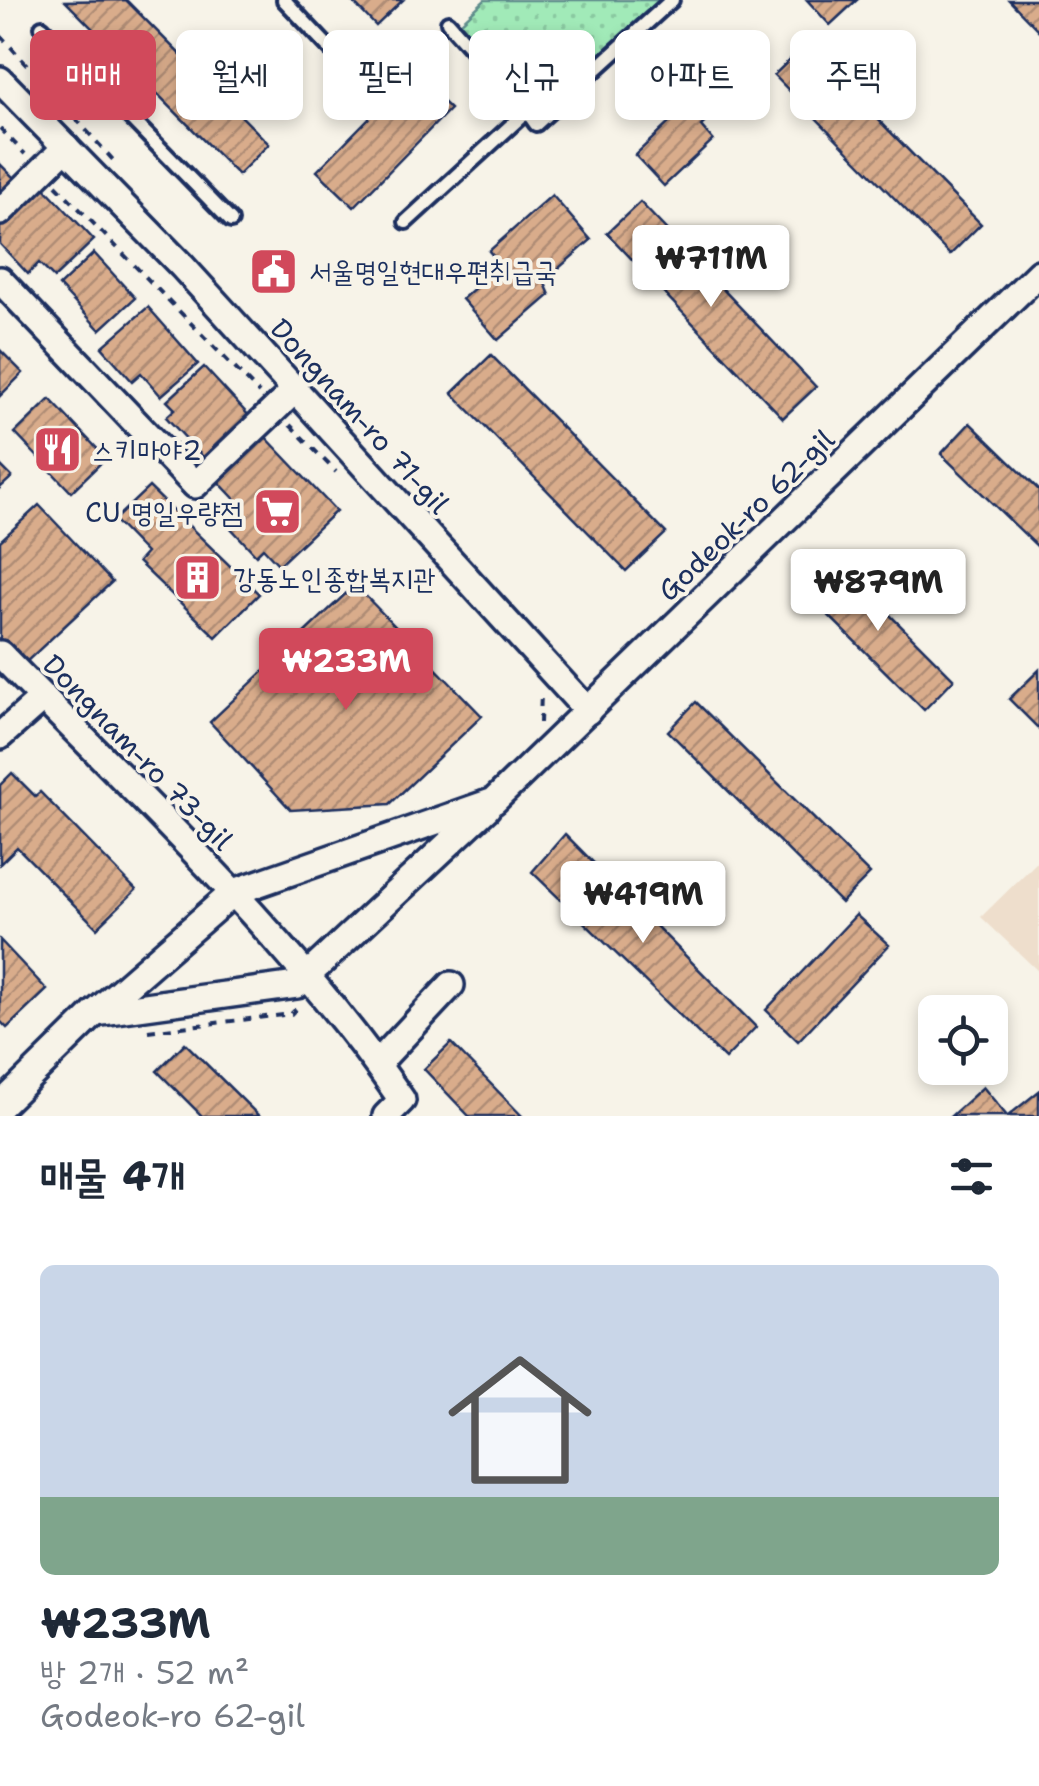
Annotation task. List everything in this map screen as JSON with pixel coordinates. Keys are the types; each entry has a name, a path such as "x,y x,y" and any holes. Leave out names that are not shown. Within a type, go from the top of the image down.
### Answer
{"street":[{"name":"Dongnam-ro 71-gil","path":"0,80 295,390 588,711"},
{"path":"0,212 66,147"},
{"name":"Godeok-ro 62-gil","path":"96,1013 297,985 588,711 1039,273"},
{"path":"0,280 195,485 295,390"},
{"name":"Dongnam-ro 73-gil","path":"0,654 234,892 377,1064 402,1100 386,1116"},
{"path":"0,736 43,698"},
{"name":"Godeok-ro 62-gil","path":"0,1106 96,1013 234,892 494,801"},
{"path":"377,1064 452,986"}],"lane":[{"path":"284,0 323,41"},
{"path":"595,70 672,0"},
{"path":"448,22 469,46"},
{"path":"42,27 231,221"},
{"path":"406,222 517,120"}],"path":[{"path":"540,729 542,682"}],"shaded area":[{"path":"1039,860 1039,972 981,917"}],"green space":[{"path":"485,0 662,0 629,30 615,30 615,43 595,61 595,30 469,30 469,35 459,24"}],"building":[{"path":"126,0 156,30 94,30 65,1"},
{"path":"351,0 403,0 376,26"},
{"path":"807,0 857,0 830,25"},
{"path":"1009,0 1039,0 1039,31"},
{"path":"156,30 176,50 176,113 156,93"},
{"path":"790,60 790,91 774,75"},
{"path":"183,120 245,120 269,144 238,175"},
{"path":"367,120 439,120 354,207 317,171"},
{"path":"666,120 707,120 701,126 713,140 664,186 635,155 669,123"},
{"path":"818,120 879,120 981,224 950,255"},
{"path":"0,164 19,183 0,203"},
{"path":"41,184 94,240 54,278 39,263 28,274 0,244 0,223"},
{"path":"552,195 591,240 544,281 550,295 498,340 462,299 501,265 489,251"},
{"path":"640,202 816,387 783,418 607,233"},
{"path":"94,253 135,298 100,330 59,286"},
{"path":"148,307 198,364 161,396 141,373 132,381 102,347"},
{"path":"0,350 23,373 0,396"},
{"path":"491,355 666,533 626,571 452,393"},
{"path":"204,367 251,418 206,460 166,417 175,409 167,401"},
{"path":"50,399 106,458 71,492 15,433"},
{"path":"970,423 1039,490 1039,548 941,454"},
{"path":"261,432 336,511 279,565 263,548 256,555 229,526 245,510 214,477"},
{"path":"0,465 12,477 0,488"},
{"name":"강동노인종합복지관","path":"149,487 259,594 216,637 138,562 146,553 114,520"},
{"path":"39,505 112,582 24,664 0,639 0,541"},
{"path":"833,558 954,679 924,710 802,589"},
{"path":"355,585 482,716 390,804 291,810 210,722"},
{"path":"1039,670 1039,729 1009,699"},
{"path":"696,702 870,874 841,903 668,731"},
{"path":"12,773 35,796 40,792 136,890 97,928 17,847 0,864 0,785"},
{"path":"565,834 756,1027 725,1059 532,872"},
{"path":"856,915 889,945 798,1041 766,1010"},
{"path":"0,940 47,990 7,1028 0,1021"},
{"path":"185,1043 259,1116 202,1116 157,1071"},
{"path":"451,1043 522,1116 469,1116 424,1069"},
{"path":"983,1087 1007,1116 951,1116"},
{"path":"1039,1091 1039,1116 1008,1116"}],"place":[{"name":"서울명일현대우편취급국","path":"274,271"},
{"name":"스키마야2","path":"57,450"},
{"name":"CU 명일우량점","path":"278,512"},
{"name":"강동노인종합복지관","path":"198,578"}]}
